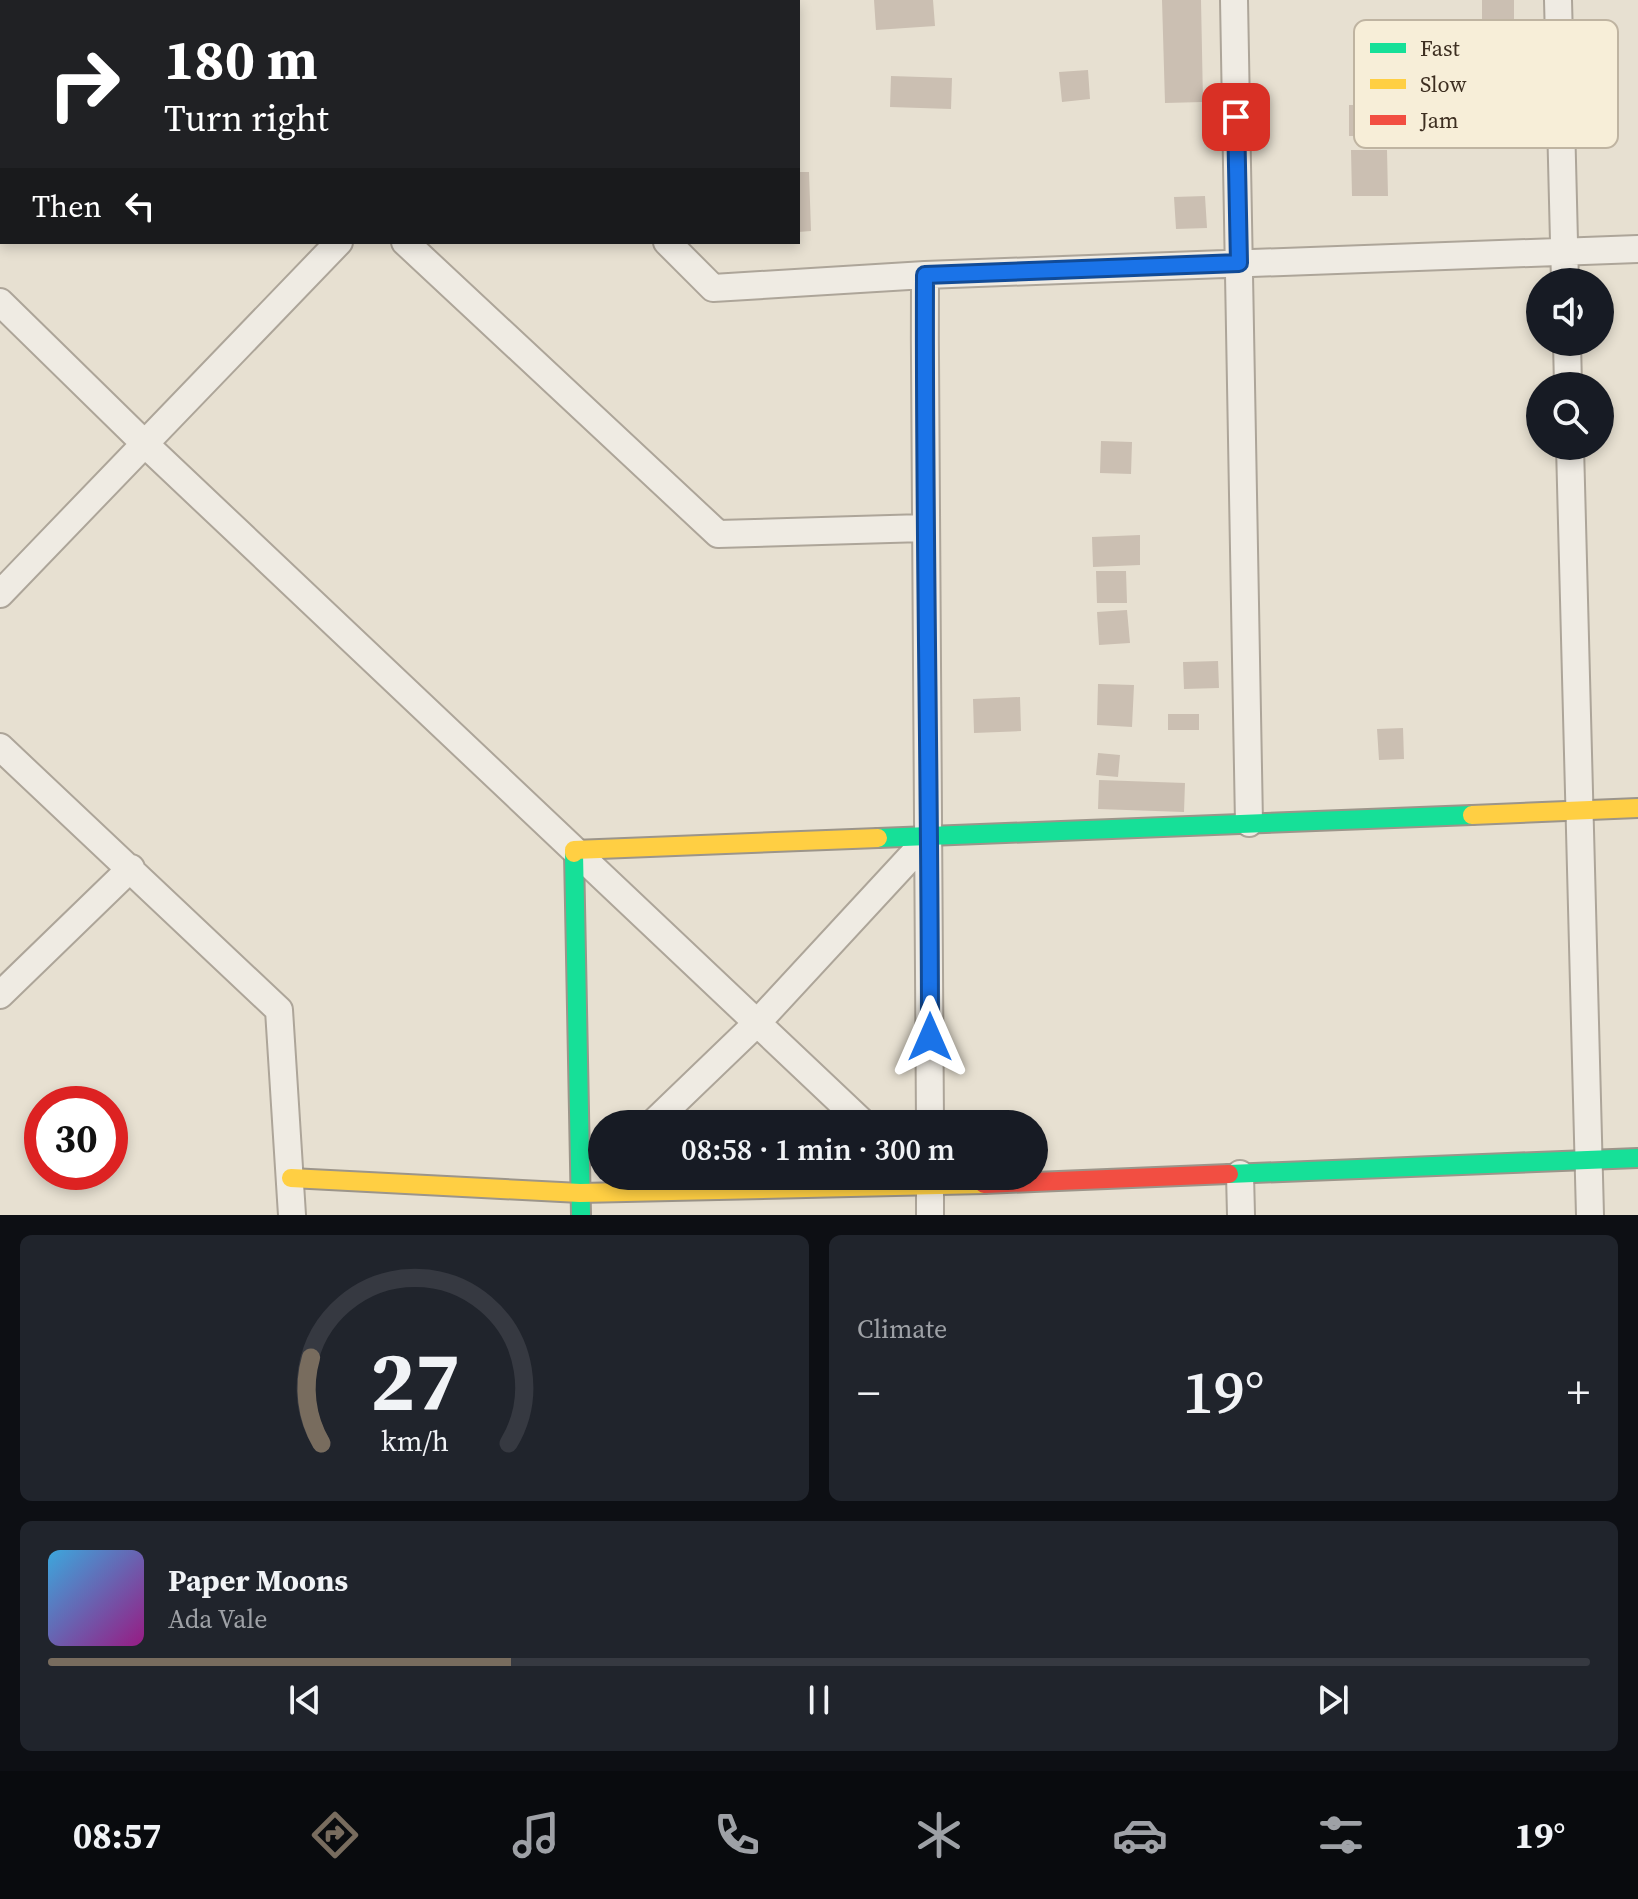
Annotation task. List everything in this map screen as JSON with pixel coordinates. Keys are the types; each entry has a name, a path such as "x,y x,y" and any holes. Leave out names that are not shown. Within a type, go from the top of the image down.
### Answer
{"street":[{"path":"1234,0 1249,823"},
{"path":"1558,0 1559,20"},
{"path":"1562,148 1565,268"},
{"path":"0,594 337,244"},
{"path":"407,244 718,534 924,528"},
{"path":"669,244 713,288 925,275 1638,249"},
{"path":"925,275 924,528 930,836 930,1110"},
{"path":"0,302 145,444 849,1110"},
{"path":"1570,460 1590,1215"},
{"path":"0,747 279,1010 292,1215"},
{"path":"574,850 1638,808"},
{"path":"667,1110 757,1023 930,836"},
{"path":"574,850 581,1204"},
{"path":"0,995 131,868"},
{"path":"1048,1177 1240,1174 1638,1158"},
{"path":"1240,1174 1241,1215"},
{"path":"291,1178 581,1204 774,1190"},
{"path":"927,1190 930,1215"}],"building":[{"path":"874,0 933,0 935,26 876,30"},
{"path":"1162,0 1201,0 1203,102 1165,103"},
{"path":"1482,0 1514,0 1514,20 1482,20"},
{"path":"1088,70 1090,99 1062,102 1059,72"},
{"path":"891,76 952,78 951,109 890,107"},
{"path":"1349,105 1354,105 1354,136 1349,136"},
{"path":"1351,150 1387,150 1388,196 1352,196"},
{"path":"800,172 809,172 811,231 800,232"},
{"path":"1205,196 1207,228 1176,229 1174,197"},
{"path":"1101,441 1132,442 1131,474 1100,473"},
{"path":"1140,535 1140,565 1093,567 1092,537"},
{"path":"1096,571 1126,571 1127,603 1097,603"},
{"path":"1127,610 1130,643 1099,645 1097,612"},
{"path":"1218,661 1219,688 1184,689 1183,662"},
{"path":"1098,684 1134,685 1132,727 1097,725"},
{"path":"1020,697 1021,731 974,733 973,699"},
{"path":"1168,714 1199,714 1199,730 1168,730"},
{"path":"1403,728 1404,759 1379,760 1377,729"},
{"path":"1098,753 1120,755 1118,777 1096,775"},
{"path":"1099,780 1185,783 1184,812 1098,809"}],"traffic: fast":[{"path":"878,838 1472,815"},
{"path":"574,853 581,1215"},
{"path":"1229,1174 1638,1158"}],"traffic: slow":[{"path":"1472,815 1638,808"},
{"path":"574,853 574,850 878,838"},
{"path":"291,1178 580,1193 715,1190"}],"traffic: jam":[{"path":"1048,1181 1229,1174"}],"route":[{"path":"930,1037 924,528 925,275 1239,263 1236,117"}]}
